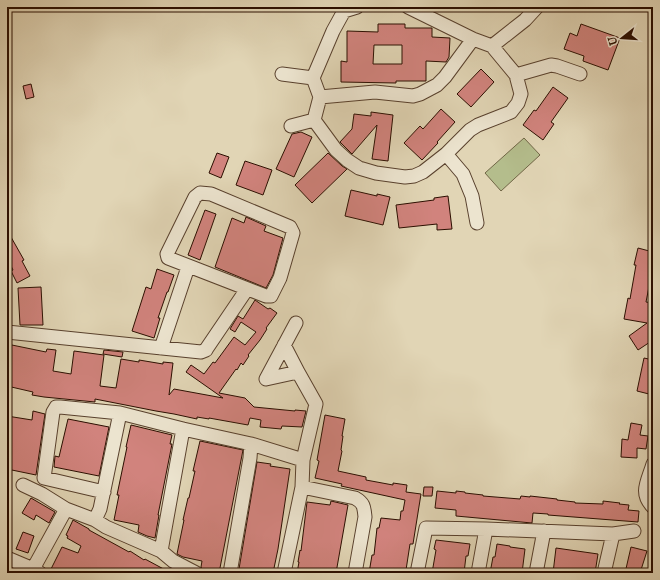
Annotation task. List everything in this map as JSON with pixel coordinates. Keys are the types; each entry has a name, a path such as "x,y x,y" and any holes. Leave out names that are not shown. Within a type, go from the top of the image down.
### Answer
{"street":[{"path":"314,120 320,97 313,78 342,9 357,7"},
{"path":"314,120 336,150 359,168 376,174 405,178 423,172 446,154 470,130 478,125 511,112 518,103 521,94 516,74 492,46 473,39 408,7"},
{"path":"492,46 524,20 537,7"},
{"path":"320,97 375,92 413,96 420,94 437,85 445,77 473,39"},
{"path":"516,74 551,65 580,74"},
{"path":"282,74 313,78"},
{"path":"291,126 314,120"},
{"path":"446,154 464,174 472,196 477,223"},
{"path":"200,193 211,194 288,226 292,230 293,233 280,278 271,296 266,296 247,289 168,258 167,254 195,197 200,193"},
{"path":"162,348 188,267"},
{"path":"7,332 202,352 206,350 247,289"},
{"path":"296,323 266,379 298,372"},
{"path":"284,346 316,404 303,460 302,486 284,573"},
{"path":"42,494 53,412 56,407 120,412 184,429 251,444 303,460"},
{"path":"95,520 100,509 104,492 120,412"},
{"path":"161,551 184,429"},
{"path":"230,573 250,458 251,444"},
{"path":"653,464 645,492 648,502 653,507"},
{"path":"44,478 104,492"},
{"path":"23,485 66,508 95,520 106,528 161,551 173,561 196,573"},
{"path":"302,486 355,498 360,501 364,507 365,516 355,573"},
{"path":"7,559 37,571 66,508"},
{"path":"417,573 426,528 613,534 634,531"},
{"path":"478,573 486,529"},
{"path":"536,573 544,531"},
{"path":"604,573 613,534"}],"green space":[{"path":"524,138 540,155 501,191 485,173"}],"building":[{"path":"378,24 405,24 405,28 432,28 432,37 450,38 449,57 446,62 426,61 426,81 396,81 396,83 341,82 341,61 347,62 347,31 378,32","holes":["374,45 402,45 402,64 373,64"]},
{"path":"581,24 620,38 608,70 583,61 584,56 564,49 570,33 577,36"},
{"path":"481,69 494,82 471,107 457,94"},
{"path":"31,84 34,97 26,99 23,86"},
{"path":"553,87 568,98 551,122 554,124 543,140 523,125 534,110 536,111"},
{"path":"441,109 455,122 422,160 404,143 420,126 423,129"},
{"path":"371,112 393,115 388,161 372,159 377,125 352,154 340,142 352,129 354,114 371,116"},
{"path":"301,132 312,137 294,177 276,169 292,134"},
{"path":"217,153 229,157 221,178 209,173"},
{"path":"328,153 347,169 312,203 295,185"},
{"path":"245,161 272,170 263,195 236,185"},
{"path":"351,190 377,196 377,194 390,197 383,225 345,216"},
{"path":"448,196 452,229 437,230 437,224 399,228 396,205 434,200 434,198"},
{"path":"205,210 216,214 200,260 188,255"},
{"path":"246,217 266,226 264,231 283,238 273,275 266,288 215,267 232,218 244,223"},
{"path":"7,230 24,260 22,261 30,276 17,283 7,258"},
{"path":"638,248 653,252 653,266 646,302 653,303 653,311 649,329 653,335 653,340 638,350 629,336 647,323 624,319 628,298 630,299 636,265 634,265"},
{"path":"157,269 174,275 158,318 160,318 154,338 132,331 146,287 151,289"},
{"path":"41,287 43,325 20,325 18,288"},
{"path":"255,300 277,313 266,328 267,329 260,340 248,355 249,356 243,365 241,363 219,393 245,398 254,407 306,411 302,427 282,426 281,429 260,427 261,420 250,418 248,425 209,418 197,417 197,419 95,399 95,402 32,395 33,392 7,386 7,344 46,352 47,349 56,350 53,371 71,374 74,351 104,355 100,386 116,388 121,359 163,364 163,362 173,363 169,395 174,389 223,398 186,372 191,365 204,374 213,362 215,363 234,337 245,345 256,332 241,322 235,332 230,329 238,316 243,319"},
{"path":"104,350 123,352 122,357 103,354"},
{"path":"644,358 653,360 653,395 637,391"},
{"path":"33,411 45,414 36,475 7,469 7,416 32,420"},
{"path":"325,415 345,419 342,436 342,451 338,471 366,477 366,480 393,485 393,483 407,485 406,492 421,494 413,544 410,544 406,570 404,573 369,573 372,555 374,555 377,528 379,528 381,518 400,520 401,511 403,511 405,500 341,486 342,484 315,478 319,461 317,460"},
{"path":"68,419 109,427 99,476 54,467 55,456 59,457"},
{"path":"631,423 642,425 640,435 648,436 646,449 637,448 637,458 621,457 622,439 628,440"},
{"path":"131,425 172,435 170,444 172,444 155,538 138,532 139,525 114,520 119,495 117,495"},
{"path":"200,441 243,450 219,573 204,572 201,567 202,561 183,557 177,554"},
{"path":"257,462 271,464 270,466 290,469 273,573 258,573 259,572 239,569"},
{"path":"424,487 433,487 432,496 423,496"},
{"path":"437,491 456,493 456,491 483,496 520,499 521,496 530,496 575,503 603,504 603,501 620,503 619,504 629,505 628,510 639,511 638,522 533,513 532,523 456,516 456,510 435,508"},
{"path":"31,498 55,512 49,523 36,515 34,520 22,513"},
{"path":"331,501 348,505 336,573 297,573 307,502 330,505"},
{"path":"73,520 129,552 130,551 144,560 145,559 171,573 60,573 51,569 62,547 78,553 81,546 67,538 68,536 66,535"},
{"path":"23,532 34,536 28,553 16,549"},
{"path":"436,540 470,544 468,556 466,556 464,573 432,573 436,550 434,549"},
{"path":"497,544 525,549 522,573 490,573"},
{"path":"631,547 647,551 640,573 625,573"},
{"path":"556,548 598,554 595,573 553,573"}]}
